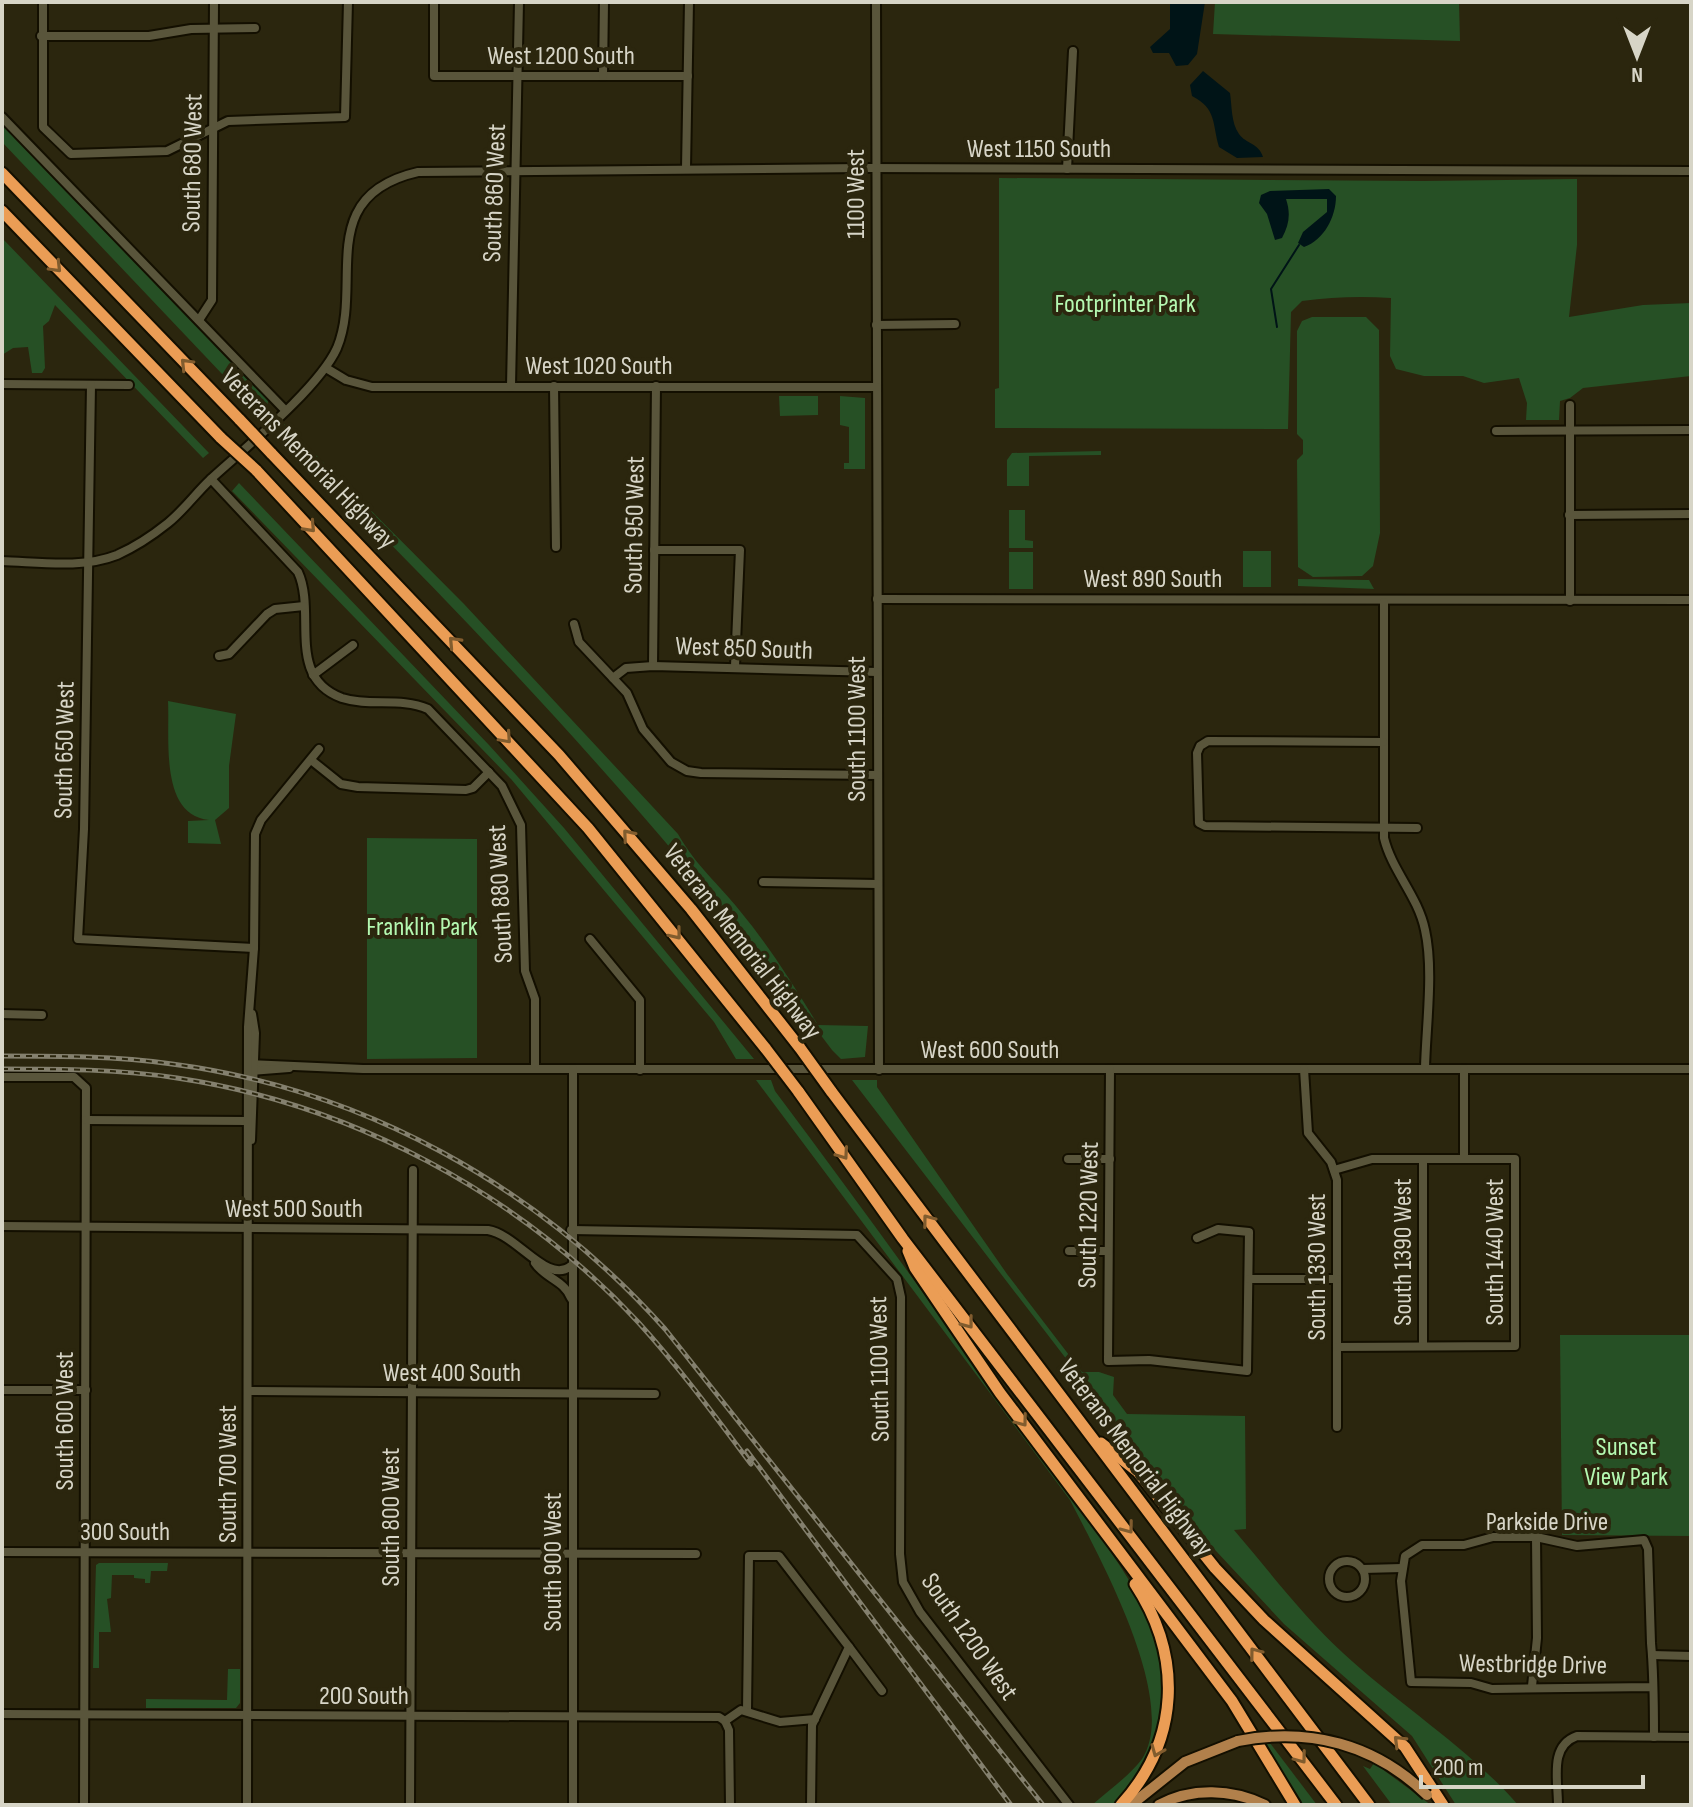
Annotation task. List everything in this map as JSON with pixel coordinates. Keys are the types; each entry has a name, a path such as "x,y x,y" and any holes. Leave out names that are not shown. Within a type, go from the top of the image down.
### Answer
{"highway":[{"name":"Veterans Memorial Highway","path":"2,173 559,755 691,909 800,1048 1369,1805"},
{"name":"Veterans Memorial Highway","path":"2,211 221,438 256,470 588,828 766,1049 903,1239 1336,1805"},
{"path":"903,1239 915,1268 964,1341 1232,1701 1295,1805"},
{"path":"1093,1439 1130,1463 1215,1568 1264,1620 1405,1747 1443,1805"},
{"path":"1105,1532 1158,1624 1169,1671 1168,1715 1159,1748 1138,1785 1121,1805"}],"main road":[{"path":"1131,1805 1185,1762 1238,1741 1298,1735 1345,1744 1389,1764 1436,1805"},
{"path":"1159,1805 1183,1795 1208,1792 1236,1795 1265,1805"}],"street":[{"path":"43,2 42,124 56,141 75,154 148,155 175,149 228,121 345,117 348,2"},
{"name":"South 680 West","path":"199,320 212,300 214,2"},
{"name":"West 1200 South","path":"434,2 434,76 688,76"},
{"name":"South 860 West","path":"511,386 519,2"},
{"path":"603,76 604,2"},
{"path":"686,168 689,2"},
{"name":"1100 West","path":"876,2 877,387"},
{"path":"41,36 149,36 214,28 255,28"},
{"path":"1067,169 1073,51"},
{"path":"2,117 284,409"},
{"path":"42,158 56,141"},
{"name":"West 1150 South","path":"326,368 343,326 345,252 350,231 369,200 389,183 412,173 433,170 686,168 1691,171"},
{"path":"876,325 955,324"},
{"path":"2,561 88,561 117,555 140,543 170,522 326,368"},
{"name":"West 1020 South","path":"326,368 364,386 877,387"},
{"path":"2,384 129,385"},
{"path":"88,561 91,385"},
{"path":"554,386 556,547"},
{"name":"South 950 West","path":"653,666 656,386"},
{"name":"South 1100 West","path":"877,387 879,1070"},
{"path":"1570,405 1570,601"},
{"path":"1496,431 1691,430"},
{"path":"211,479 298,572 304,585 306,661 313,675 353,645"},
{"path":"1569,515 1691,514"},
{"path":"654,550 740,550 735,666"},
{"name":"South 650 West","path":"88,561 84,829 78,939 254,948"},
{"name":"West 890 South","path":"877,599 1691,600"},
{"path":"1384,602 1384,827 1388,856 1415,902 1425,928 1425,1068"},
{"path":"219,656 229,654 275,609 304,606"},
{"path":"574,624 579,642 630,699 643,729 671,762 687,771 878,775"},
{"name":"West 850 South","path":"613,678 626,668 653,666 877,672"},
{"name":"South 880 West","path":"313,675 328,690 345,699 409,702 428,709 510,797 524,839 525,971 535,999 535,1069"},
{"path":"1383,742 1208,741 1197,753 1198,818 1205,826 1417,828"},
{"name":"South 700 West","path":"250,1144 254,1127 250,1009 257,827 319,749"},
{"path":"311,760 341,784 358,787 466,790 473,788 489,772"},
{"path":"763,882 878,884"},
{"path":"590,939 640,1000 640,1070"},
{"path":"2,1014 42,1015"},
{"name":"South 700 West","path":"247,1805 250,1144 247,1121 251,1068"},
{"name":"West 600 South","path":"251,1068 1691,1069"},
{"name":"South 900 West","path":"573,1069 573,1805"},
{"name":"South 1220 West","path":"1110,1069 1108,1361 1149,1360 1247,1371 1249,1279"},
{"name":"South 1330 West","path":"1304,1069 1308,1133 1334,1170 1337,1427"},
{"path":"1334,1170 1372,1159 1464,1159 1464,1069"},
{"name":"South 600 West","path":"2,1077 74,1077 85,1085 84,1805"},
{"path":"86,1120 247,1121"},
{"path":"1068,1159 1110,1159"},
{"name":"South 1390 West","path":"1423,1159 1423,1346"},
{"name":"South 1440 West","path":"1423,1346 1515,1346 1515,1159 1464,1159"},
{"name":"South 800 West","path":"410,1805 413,1170"},
{"name":"West 500 South","path":"2,1226 498,1232 554,1271 571,1266"},
{"path":"1197,1238 1218,1229 1249,1232 1249,1279 1337,1279"},
{"name":"South 1100 West","path":"573,1230 857,1235 897,1279 901,1288 901,1470"},
{"name":"South 900 West","path":"573,1230 571,1298 574,1319"},
{"path":"1069,1251 1108,1251"},
{"path":"533,1259 544,1274 564,1286 571,1298"},
{"path":"1337,1347 1423,1346"},
{"path":"2,1390 86,1390"},
{"name":"West 400 South","path":"249,1391 655,1394"},
{"name":"South 1200 West","path":"901,1470 903,1582 920,1612 1069,1805"},
{"name":"Parkside Drive","path":"1402,1568 1405,1556 1422,1545 1464,1545 1493,1537 1536,1537 1577,1546 1644,1540 1648,1549 1652,1655"},
{"path":"1532,1686 1537,1638 1536,1537"},
{"name":"300 South","path":"2,1552 696,1554"},
{"path":"747,1710 749,1556 779,1556 882,1691"},
{"path":"1363,1569 1363,1585 1356,1594 1345,1597 1334,1592 1329,1580 1336,1565 1353,1562 1363,1569 1402,1568"},
{"name":"Westbridge Drive","path":"1402,1568 1411,1682 1471,1683 1492,1689 1532,1686 1653,1687"},
{"path":"811,1805 815,1719 849,1647"},
{"path":"1654,1737 1652,1655 1691,1656"},
{"path":"730,1805 729,1730 725,1721 729,1715 747,1710 780,1722 815,1719"},
{"name":"200 South","path":"2,1714 719,1717 725,1721"},
{"path":"1558,1805 1558,1749 1563,1741 1577,1736 1691,1737"}],"green space":[{"path":"1215,2 1459,2 1460,41 1213,34"},
{"path":"2,125 268,400 267,411 261,415 2,142"},
{"name":"Footprinter Park","path":"999,178 1577,179 1577,245 1569,317 1643,305 1691,303 1691,376 1583,388 1560,401 1559,420 1526,420 1527,403 1519,378 1484,383 1463,376 1424,376 1396,369 1390,356 1391,298 1324,299 1302,301 1291,312 1288,429 995,428 995,389 999,388"},
{"path":"2,238 209,453 203,458 55,305 49,321 43,326 45,368 42,373 32,373 28,347 13,348 2,355"},
{"path":"1312,317 1366,317 1379,330 1380,533 1373,566 1362,576 1313,577 1298,567 1297,460 1303,454 1303,440 1297,434 1297,331 1302,321"},
{"path":"779,396 818,396 818,415 780,416"},
{"path":"840,396 865,398 865,469 844,469 844,463 849,463 849,427 840,425"},
{"path":"285,424 464,604 678,834 761,939 818,1025 868,1026 865,1057 841,1059 832,1050 703,887 566,729 495,652 277,432"},
{"path":"1101,451 1101,455 1029,456 1029,486 1007,486 1007,460 1012,453"},
{"path":"239,483 564,828 754,1059 736,1059 714,1022 511,779 232,491"},
{"path":"1009,510 1025,510 1025,540 1033,541 1033,548 1009,548"},
{"path":"1243,551 1271,551 1271,587 1243,587"},
{"path":"1009,552 1033,552 1033,589 1009,589"},
{"path":"1298,579 1369,580 1374,589 1298,586"},
{"path":"168,701 236,714 229,766 229,808 215,820 221,844 188,843 188,821 209,820 193,815 182,804 175,790 170,772"},
{"name":"Franklin Park","path":"367,838 477,839 477,1058 367,1059"},
{"path":"756,1080 771,1080 775,1091 1106,1545 1137,1594 1156,1637 1161,1659 1162,1705 1158,1727 1142,1770 1114,1805 1092,1805 1142,1759 1151,1733 1151,1702 1131,1628 1098,1556 1070,1500"},
{"path":"852,1080 877,1080 877,1087 1007,1274 1082,1372 1099,1372 1114,1377 1113,1395 1127,1414 1245,1416 1246,1529 1234,1530 1328,1639 1478,1765 1518,1805 1456,1805 1412,1736 1284,1624 1203,1537"},
{"name":"Sunset View Park","path":"1560,1335 1691,1335 1691,1536 1562,1535"},
{"path":"168,1563 167,1571 151,1571 150,1583 134,1578 134,1575 112,1575 111,1598 107,1599 111,1632 99,1632 99,1668 93,1668 96,1565"},
{"path":"228,1669 240,1669 240,1703 236,1708 146,1708 146,1699 227,1700"},
{"path":"1270,1743 1317,1805 1300,1805 1264,1744"},
{"path":"1374,1763 1431,1805 1392,1805 1363,1766 1370,1769"}],"shaded area":[{"path":"1170,2 1205,2 1197,54 1188,65 1176,66 1169,53 1153,53 1150,47 1170,29"},
{"path":"1203,71 1230,93 1236,130 1259,149 1263,157 1237,158 1219,147 1210,112 1192,96 1190,85"},
{"path":"1329,189 1336,196 1334,212 1328,227 1317,239 1304,247 1298,243 1303,232 1327,212 1327,199 1286,199 1288,224 1282,238 1275,240 1267,214 1259,203 1261,195 1270,191"}],"waterway":[{"path":"1277,327 1271,289 1299,245"}],"railway":[{"path":"2,1056 130,1059 243,1077 312,1096 378,1121 442,1152 503,1189 561,1231 615,1278 665,1329 1043,1805"},
{"path":"2,1069 133,1073 242,1091 306,1109 428,1161 540,1233 591,1276 653,1339 751,1464"},
{"path":"747,1451 1011,1805"}]}
